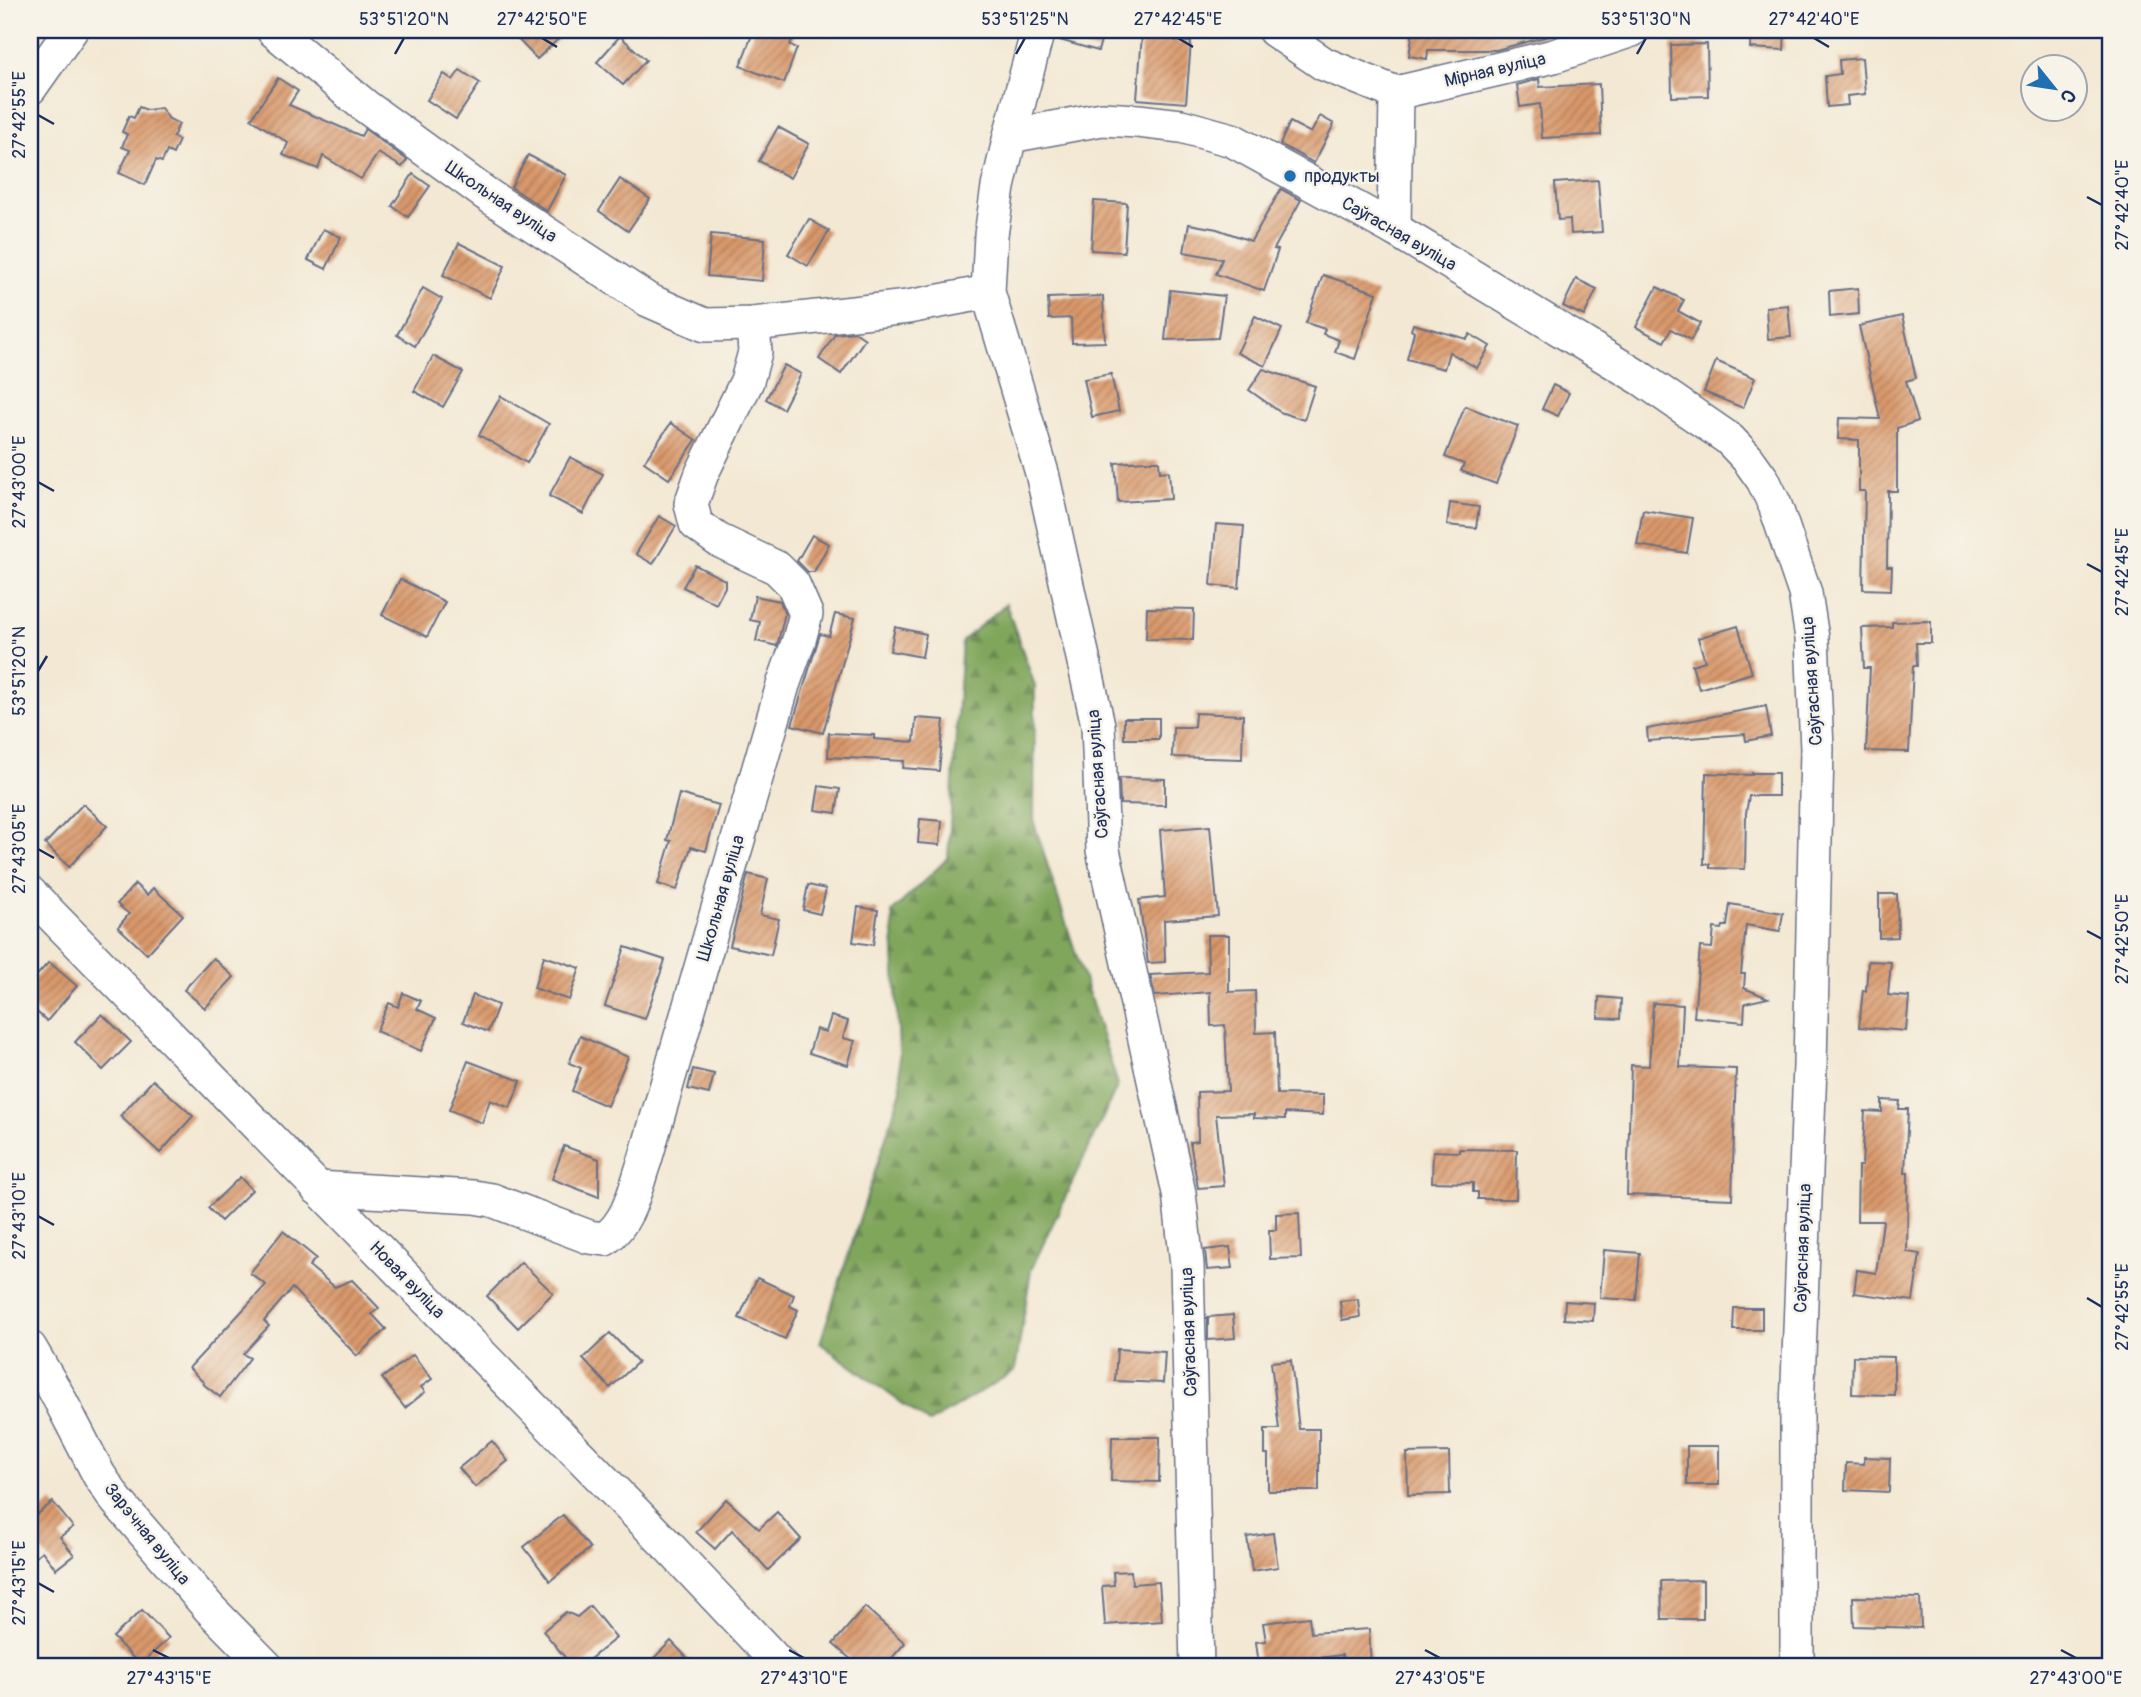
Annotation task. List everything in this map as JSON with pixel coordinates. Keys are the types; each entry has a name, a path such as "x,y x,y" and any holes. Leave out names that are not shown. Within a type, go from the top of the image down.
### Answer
{"street":[{"path":"30,88 71,30"},
{"name":"Школьная вуліца","path":"273,30 365,106 486,194 648,300 705,325 753,324 908,307 988,292"},
{"path":"1010,136 1038,30"},
{"path":"1274,30 1324,64 1396,93 1394,229"},
{"name":"Мірная вуліца","path":"1396,93 1554,56 1632,30"},
{"name":"Саўгасная вуліца","path":"1197,1667 1187,1264 1179,1193 1103,850 1098,725 1042,473 988,292 991,235 998,187 1010,136 1102,119 1181,126 1233,140 1394,229 1642,379 1729,439 1763,480 1775,505 1805,593 1812,638 1817,749 1810,1066 1797,1409 1797,1667"},
{"name":"Школьная вуліца","path":"317,1188 492,1200 589,1237 605,1239 617,1231 625,1217 645,1160 806,614 793,584 777,568 718,540 696,524 691,504 702,473 747,381 755,352 753,324"},
{"name":"Новая вуліца","path":"30,893 669,1547 782,1667"},
{"name":"Зарэчная вуліца","path":"30,1348 99,1475 116,1500 210,1609 267,1667"}],"green space":[{"path":"1006,604 1035,686 1034,823 1118,1085 1031,1270 1015,1371 929,1423 820,1343 901,1090 892,912 948,858 962,641"}],"building":[{"path":"509,30 568,30 537,59"},
{"path":"754,30 796,30 790,45 797,48 784,83 740,66"},
{"path":"1057,30 1104,30 1098,51 1056,39"},
{"path":"1157,30 1177,30 1176,41 1191,42 1186,103 1137,99 1142,35 1157,36"},
{"path":"1413,30 1571,30 1496,50 1428,50 1427,59 1409,56"},
{"path":"1751,30 1785,30 1784,50 1750,48"},
{"path":"620,36 646,60 623,85 597,62"},
{"path":"1707,44 1708,96 1672,97 1671,45"},
{"path":"1862,58 1865,94 1847,96 1848,105 1827,107 1825,76 1840,74 1839,60"},
{"path":"460,70 480,83 456,119 427,100 444,74 453,80"},
{"path":"278,78 298,91 289,105 361,136 365,129 407,160 402,167 378,153 361,179 323,156 318,169 283,155 288,143 251,119"},
{"path":"1539,79 1540,87 1599,84 1601,135 1542,138 1540,104 1520,107 1517,85"},
{"path":"139,107 147,110 161,108 169,119 179,124 173,137 179,140 173,154 167,151 162,162 156,160 145,185 119,173 130,150 122,147 127,134 122,132 129,116 134,118"},
{"path":"1320,116 1334,124 1314,163 1280,144 1290,122 1311,133"},
{"path":"778,127 809,144 790,178 759,161"},
{"path":"528,155 566,175 547,211 511,187"},
{"path":"413,174 430,186 408,217 392,206"},
{"path":"620,179 650,199 628,231 599,211"},
{"path":"1598,180 1602,232 1571,234 1570,219 1558,220 1555,183"},
{"path":"1281,189 1301,200 1274,249 1278,250 1264,291 1216,274 1222,259 1184,252 1189,224 1217,229 1251,241"},
{"path":"1094,201 1127,203 1124,252 1091,250"},
{"path":"809,219 829,231 808,266 788,254"},
{"path":"323,229 341,237 326,269 308,260"},
{"path":"711,234 765,239 762,281 707,276"},
{"path":"459,243 505,266 490,298 443,275"},
{"path":"1323,275 1377,293 1355,359 1335,352 1339,340 1323,334 1325,329 1306,323"},
{"path":"1576,279 1597,289 1584,316 1563,306"},
{"path":"1657,287 1684,300 1678,311 1700,323 1691,340 1671,329 1664,342 1636,327"},
{"path":"423,288 442,299 415,346 397,335"},
{"path":"1858,288 1859,314 1830,317 1829,291"},
{"path":"1170,290 1224,296 1218,338 1165,340"},
{"path":"1103,296 1105,342 1072,343 1071,318 1049,319 1048,298"},
{"path":"1788,305 1791,337 1768,339 1766,307"},
{"path":"1255,316 1282,329 1265,366 1237,353"},
{"path":"1902,316 1916,378 1906,381 1918,421 1897,428 1897,491 1888,491 1887,567 1892,567 1891,590 1863,589 1865,491 1859,491 1859,440 1838,439 1839,418 1880,419 1859,326"},
{"path":"1413,324 1467,339 1470,334 1490,346 1477,368 1449,352 1444,369 1407,359 1414,332 1411,330"},
{"path":"855,332 865,339 841,374 819,359 835,334"},
{"path":"433,356 463,372 443,407 414,391"},
{"path":"1716,361 1755,378 1743,408 1704,392"},
{"path":"784,365 801,374 783,409 766,399"},
{"path":"1263,369 1315,386 1304,420 1280,412 1249,390"},
{"path":"1111,374 1119,411 1092,417 1084,379"},
{"path":"1553,385 1569,393 1558,416 1542,409"},
{"path":"501,396 549,424 527,463 479,435"},
{"path":"1465,406 1518,426 1496,484 1461,471 1464,464 1445,457"},
{"path":"671,423 696,440 669,479 644,462"},
{"path":"570,457 603,474 583,514 549,496"},
{"path":"1159,461 1160,472 1169,471 1171,499 1118,502 1115,463"},
{"path":"1450,503 1479,507 1476,528 1447,525"},
{"path":"1643,510 1693,518 1687,553 1637,545"},
{"path":"659,516 676,526 653,564 636,554"},
{"path":"1216,524 1244,526 1239,588 1211,585"},
{"path":"812,535 829,544 814,572 808,572 797,561"},
{"path":"695,565 725,580 725,587 716,604 683,587"},
{"path":"400,579 445,602 427,637 382,615"},
{"path":"755,596 780,601 785,613 777,646 756,641 760,622 750,620"},
{"path":"1147,608 1194,609 1193,640 1146,639"},
{"path":"835,614 855,618 823,733 792,725 820,634 829,636"},
{"path":"1931,621 1931,643 1916,643 1917,666 1913,666 1909,752 1866,751 1870,668 1864,668 1862,628 1892,627 1892,622"},
{"path":"1738,626 1752,673 1699,689 1692,665 1705,661 1698,638"},
{"path":"895,627 926,634 922,657 890,651"},
{"path":"1766,706 1771,736 1746,741 1745,734 1648,741 1647,729"},
{"path":"1195,713 1243,715 1242,759 1172,757 1173,727 1194,727"},
{"path":"916,718 944,720 939,771 903,768 904,761 828,757 829,733 874,735 874,739 914,742"},
{"path":"1124,718 1159,718 1159,739 1124,739"},
{"path":"1706,773 1778,773 1778,796 1749,796 1745,869 1710,868 1710,864 1704,864"},
{"path":"1119,778 1165,779 1165,805 1120,804"},
{"path":"819,786 840,789 836,813 815,810"},
{"path":"679,794 719,805 706,851 691,847 677,890 658,884 671,841 667,840"},
{"path":"83,804 107,826 69,867 45,844"},
{"path":"920,819 942,821 940,845 918,843"},
{"path":"1210,826 1218,916 1164,920 1165,962 1148,963 1139,900 1165,897 1160,830"},
{"path":"748,874 768,879 760,915 779,919 771,955 730,946"},
{"path":"135,884 147,895 153,888 183,915 147,954 118,927 129,914 117,904"},
{"path":"808,885 826,889 820,914 803,910"},
{"path":"1879,894 1897,894 1898,937 1879,938"},
{"path":"1730,904 1783,913 1780,931 1746,925 1741,974 1745,974 1744,988 1768,998 1745,1003 1744,1022 1694,1017 1700,947 1712,948 1714,928 1722,929 1727,926"},
{"path":"858,907 878,910 873,945 853,942"},
{"path":"1207,935 1229,935 1229,992 1255,991 1256,1033 1275,1032 1277,1094 1323,1095 1323,1115 1285,1113 1285,1119 1254,1118 1254,1114 1216,1115 1224,1186 1198,1188 1190,1142 1198,1141 1197,1092 1228,1091 1225,1025 1211,1026 1210,992 1155,996 1150,975 1208,972"},
{"path":"625,947 665,960 645,1019 605,1006"},
{"path":"544,956 580,968 569,1000 534,988"},
{"path":"213,958 234,977 205,1008 184,990"},
{"path":"1868,961 1891,962 1888,995 1909,997 1906,1031 1859,1027"},
{"path":"49,962 77,986 47,1021 30,1006 30,983"},
{"path":"403,993 421,1001 417,1009 436,1018 421,1051 376,1031 389,1003 398,1007"},
{"path":"473,995 498,1005 488,1032 463,1022"},
{"path":"1599,997 1621,999 1620,1019 1598,1018"},
{"path":"1653,1003 1683,1005 1680,1067 1736,1069 1732,1199 1627,1195 1631,1065 1649,1066"},
{"path":"102,1014 131,1042 103,1070 75,1042"},
{"path":"831,1016 848,1021 843,1038 855,1041 848,1065 809,1053 816,1029 826,1032"},
{"path":"580,1036 628,1057 607,1106 572,1091 581,1068 569,1063"},
{"path":"468,1061 521,1081 510,1108 490,1100 482,1123 449,1110"},
{"path":"693,1069 714,1074 709,1094 688,1089"},
{"path":"153,1080 193,1116 160,1153 120,1116"},
{"path":"1882,1100 1900,1101 1899,1109 1908,1109 1905,1173 1908,1173 1907,1252 1920,1254 1913,1301 1854,1293 1857,1270 1876,1273 1883,1221 1857,1221 1858,1166 1862,1166 1865,1111 1882,1112"},
{"path":"564,1146 599,1159 599,1197 552,1179"},
{"path":"1459,1149 1517,1150 1516,1199 1478,1199 1478,1192 1473,1192 1473,1183 1432,1182 1433,1151 1459,1152"},
{"path":"240,1177 252,1190 221,1221 208,1208"},
{"path":"1299,1213 1301,1258 1270,1259 1269,1230 1276,1230 1276,1214"},
{"path":"283,1231 316,1258 309,1266 335,1287 352,1280 379,1308 372,1314 386,1329 357,1356 292,1288 264,1321 269,1326 243,1354 250,1358 220,1397 203,1384 189,1368 266,1285 250,1273"},
{"path":"1230,1247 1233,1268 1207,1270 1205,1250"},
{"path":"1604,1250 1640,1253 1636,1300 1600,1298"},
{"path":"521,1262 553,1293 518,1328 487,1296"},
{"path":"757,1278 794,1295 790,1306 798,1310 785,1339 739,1318"},
{"path":"1358,1299 1360,1317 1342,1320 1340,1301"},
{"path":"1565,1301 1594,1303 1593,1321 1564,1319"},
{"path":"1734,1308 1762,1308 1762,1330 1733,1330"},
{"path":"1233,1315 1235,1338 1208,1340 1208,1317"},
{"path":"610,1333 638,1362 610,1388 583,1359"},
{"path":"1117,1349 1165,1352 1163,1383 1115,1381"},
{"path":"413,1355 432,1379 421,1387 425,1392 405,1408 382,1378"},
{"path":"1853,1356 1894,1357 1894,1395 1852,1394"},
{"path":"1291,1360 1299,1429 1319,1429 1319,1491 1268,1491 1265,1429 1279,1429 1271,1362"},
{"path":"1112,1437 1160,1437 1159,1482 1111,1481"},
{"path":"492,1441 508,1461 475,1487 459,1468"},
{"path":"1687,1446 1719,1446 1719,1485 1687,1485"},
{"path":"1449,1452 1450,1494 1408,1495 1407,1453"},
{"path":"1864,1457 1890,1458 1889,1492 1845,1490 1846,1463 1864,1464"},
{"path":"726,1499 759,1529 777,1512 801,1539 768,1570 732,1530 715,1549 696,1532"},
{"path":"53,1502 73,1527 60,1537 74,1555 56,1569 42,1551 30,1561 30,1520"},
{"path":"563,1515 590,1548 550,1581 524,1547"},
{"path":"1273,1533 1278,1567 1252,1571 1247,1537"},
{"path":"1131,1571 1132,1584 1159,1582 1162,1621 1105,1625 1102,1586 1114,1585 1113,1572"},
{"path":"1703,1580 1703,1619 1662,1619 1661,1581"},
{"path":"1853,1597 1920,1598 1921,1628 1854,1626"},
{"path":"590,1606 616,1638 580,1667 573,1667 543,1631 566,1612 577,1617"},
{"path":"865,1607 905,1643 884,1667 860,1667 833,1644"},
{"path":"142,1610 169,1638 140,1665 113,1637"},
{"path":"1309,1617 1311,1633 1369,1629 1371,1667 1343,1667 1342,1655 1259,1666 1256,1642 1266,1641 1263,1623"},
{"path":"671,1641 696,1667 645,1667"}],"place":[{"name":"продукты","path":"1290,176"}]}
